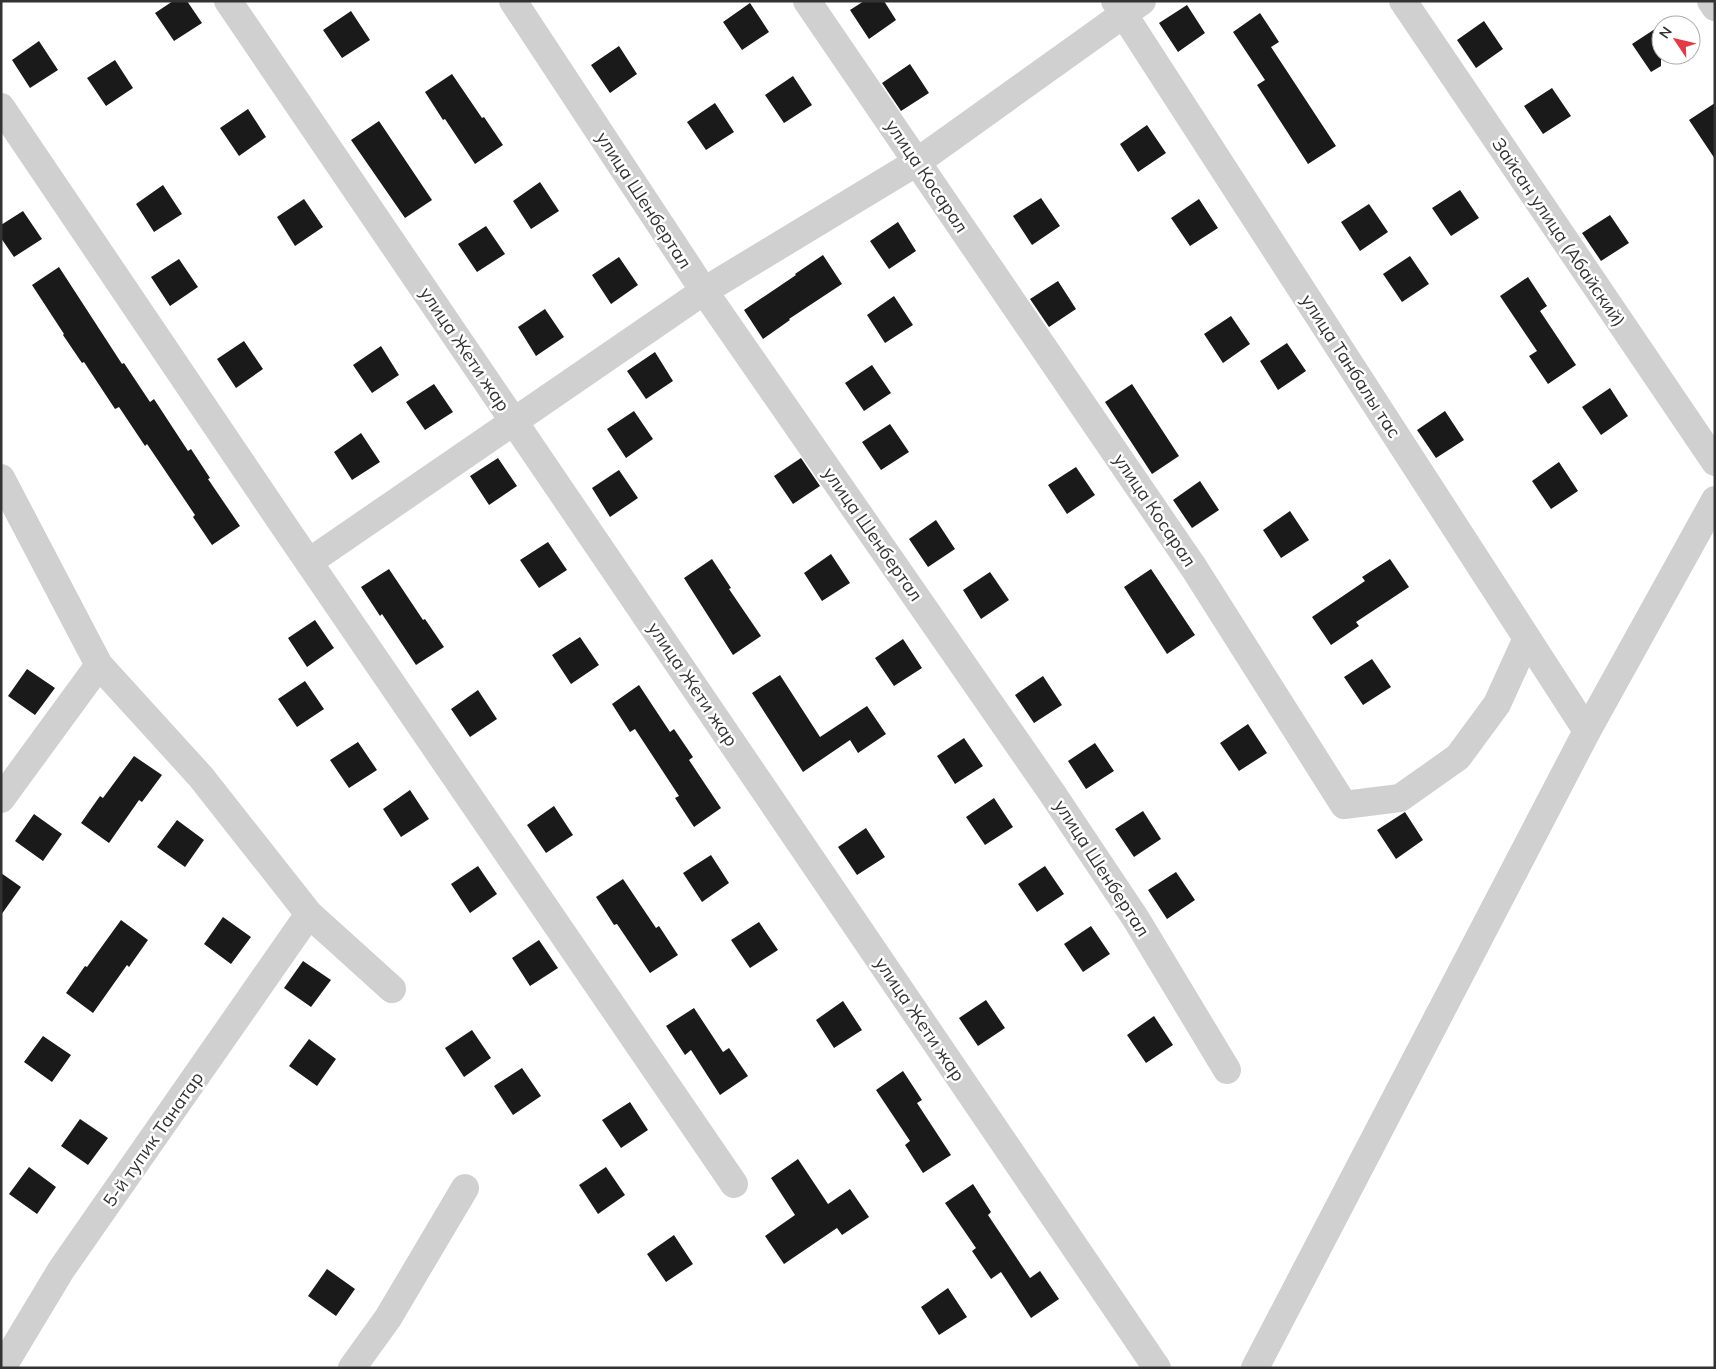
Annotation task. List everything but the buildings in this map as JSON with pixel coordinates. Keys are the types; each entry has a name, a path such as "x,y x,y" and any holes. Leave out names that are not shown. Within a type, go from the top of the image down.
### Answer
{"street":[{"name":"улица Жети жар","path":"228,1 1157,1368"},
{"name":"улица Шенбертал","path":"512,1 704,292 1052,793 1136,919 1227,1070"},
{"name":"улица Косарал","path":"807,1 1194,568 1344,805 1400,798 1458,758 1498,704 1527,638"},
{"name":"Зайсан улица (Абайский)","path":"1403,1 1715,462"},
{"path":"1711,1 1715,7"},
{"path":"309,562 514,420 704,292 917,162 1127,6"},
{"name":"улица Танбалы тас","path":"1127,6 1587,731"},
{"path":"1,107 734,1184"},
{"path":"1,478 99,665 201,777 309,914 392,989"},
{"path":"1255,1368 1587,731 1715,500"},
{"path":"1,799 99,665"},
{"name":"5-й тупик Танатар","path":"2,1368 61,1270 309,914"},
{"path":"352,1368 388,1318 465,1188"}]}
